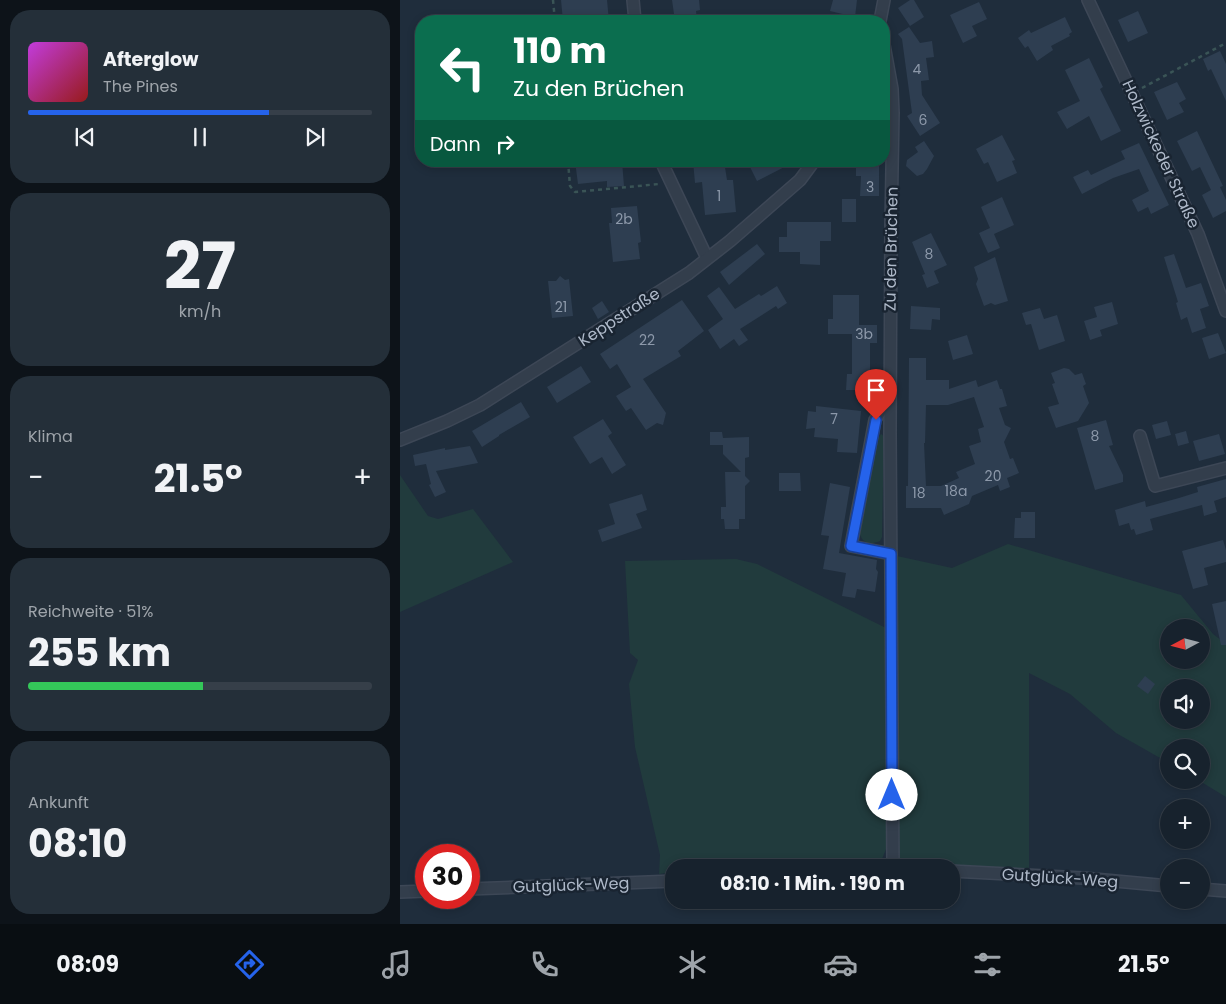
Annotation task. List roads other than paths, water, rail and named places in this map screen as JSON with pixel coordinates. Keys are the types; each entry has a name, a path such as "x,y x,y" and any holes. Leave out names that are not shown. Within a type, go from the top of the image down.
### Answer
{"street":[{"path":"633,0 634,15"},
{"path":"881,15 884,0"},
{"name":"Holzwickeder Straße","path":"1088,0 1198,234 1226,311"},
{"name":"Zu den Brüchen","path":"890,78 893,113 890,395 893,859"},
{"path":"665,167 708,258"},
{"name":"Keppstraße","path":"400,440 480,405 689,273 730,241 800,180 810,167"},
{"name":"Zu den Brüchen","path":"890,395 876,420 851,546 891,554"},
{"path":"1140,436 1155,486 1226,468"},
{"name":"Gutglück-Weg","path":"960,871 1083,878 1160,885"},
{"name":"Gutglück-Weg","path":"480,890 665,881"},
{"path":"1210,890 1226,891"},
{"path":"400,892 415,891"}]}
